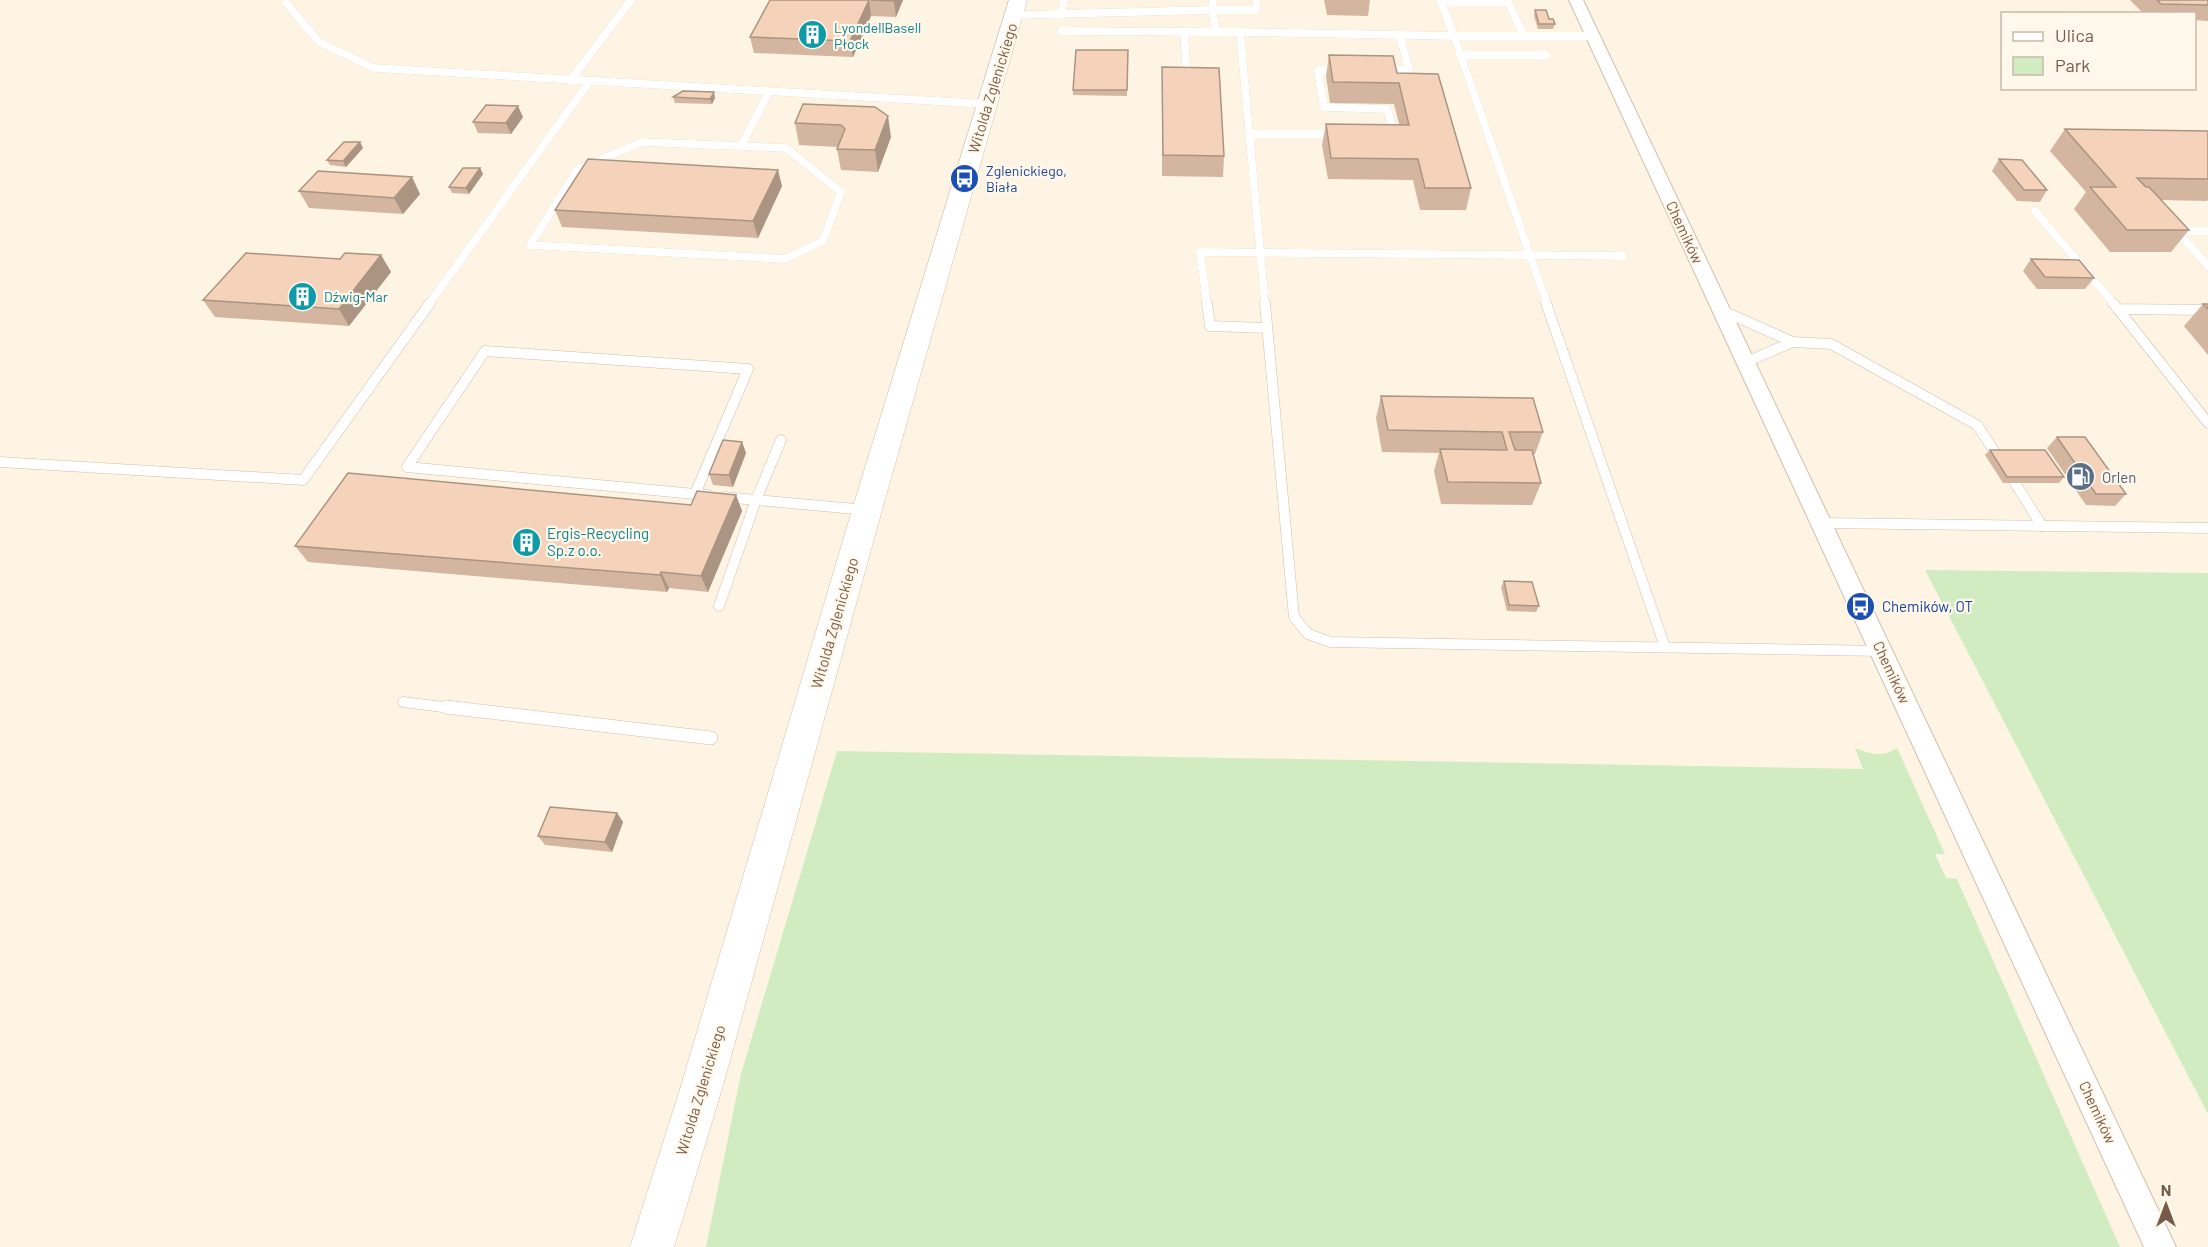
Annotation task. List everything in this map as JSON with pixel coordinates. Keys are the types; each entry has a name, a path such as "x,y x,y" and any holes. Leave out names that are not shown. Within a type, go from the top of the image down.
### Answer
{"street":[{"name":"Chemików","path":"1576,0 2160,1247"},
{"name":"Witolda Zglenickiego","path":"652,1247 704,1078 867,510 1016,8"}],"lane":[{"path":"570,81 632,0"},
{"path":"1061,14 1064,0"},
{"path":"1016,8 1061,14 1213,5 1256,10 1257,0"},
{"path":"1524,36 1508,2 1441,1 1665,648"},
{"path":"286,3 319,42 374,68 987,104"},
{"path":"1213,5 1216,32"},
{"path":"1061,31 1593,36"},
{"path":"1184,32 1187,86"},
{"path":"1240,32 1294,617 1297,626 1305,633 1330,642 1882,651"},
{"path":"1375,70 1409,70 1400,35"},
{"path":"1460,55 1546,55"},
{"path":"1352,70 1318,71 1324,107 1388,110 1395,134 1384,134"},
{"path":"0,462 303,480 589,82"},
{"path":"741,146 769,92"},
{"path":"1250,134 1350,134"},
{"path":"642,142 741,146 786,148 841,192 823,241 785,259 530,245 578,169 642,142"},
{"path":"2035,211 2118,309 2208,423"},
{"path":"2208,231 2177,231 2208,266"},
{"path":"1267,328 1210,326 1200,252 1529,253 1623,256"},
{"path":"2118,309 2208,310"},
{"path":"1722,311 1793,342 1831,344 1977,425 1997,455"},
{"path":"1746,362 1793,342"},
{"path":"695,494 748,369 485,351 407,467 756,500 867,510"},
{"path":"719,606 756,500 781,440"},
{"path":"2015,483 2042,526"},
{"path":"1822,523 2208,528"},
{"path":"403,702 711,738"}],"green space":[{"path":"1925,570 2208,573 2208,1114"},
{"path":"1855,748 1876,754 1897,748 1945,854 1935,854 1946,878 1957,879 2120,1247 706,1247 741,1074 837,751 1863,769"}],"building":[{"path":"770,0 869,0 850,41 750,37"},
{"path":"2157,0 2208,0 2208,5 2161,4"},
{"path":"1535,10 1546,10 1549,19 1553,19 1555,24 1539,24"},
{"path":"1076,50 1128,50 1127,90 1073,90"},
{"path":"1329,55 1393,56 1397,73 1438,74 1471,188 1425,188 1418,159 1331,158 1326,124 1409,125 1399,83 1333,82"},
{"path":"1162,67 1219,68 1224,156 1163,155"},
{"path":"683,91 714,92 710,99 673,97"},
{"path":"803,104 875,107 888,116 875,150 837,149 845,129 841,125 795,123"},
{"path":"486,105 518,106 506,123 473,122"},
{"path":"2065,129 2208,131 2208,179 2137,178 2149,187 2189,230 2127,230 2090,187 2116,187"},
{"path":"344,142 360,142 343,161 327,160"},
{"path":"588,159 778,170 753,221 555,210"},
{"path":"1999,159 2022,160 2047,190 2024,190"},
{"path":"463,168 480,168 466,188 449,187"},
{"path":"318,171 412,177 394,198 299,191"},
{"path":"246,253 340,259 345,253 381,255 339,309 203,300"},
{"path":"2031,259 2079,260 2094,278 2045,277"},
{"path":"1381,396 1533,398 1543,432 1509,432 1515,450 1532,450 1541,483 1448,482 1440,449 1507,450 1502,432 1388,430"},
{"path":"2057,437 2085,437 2126,494 2096,494"},
{"path":"723,440 742,442 729,475 709,474"},
{"path":"1990,450 2045,450 2064,477 2007,477"},
{"name":"Ergis-Recycling Sp.z o.o.","path":"348,473 691,505 697,491 736,495 701,576 661,572 660,575 295,546"},
{"path":"1504,581 1532,582 1539,606 1509,605"},
{"path":"550,807 617,813 605,842 538,836"}],"place":[{"name":"LyondellBasell Płock","path":"813,35"},
{"name":"Zglenickiego, Biała","path":"965,178"},
{"name":"Dźwig-Mar","path":"303,296"},
{"name":"Orlen","path":"2081,477"},
{"name":"Ergis-Recycling Sp.z o.o.","path":"526,542"},
{"name":"Chemików, OT","path":"1861,606"}]}
